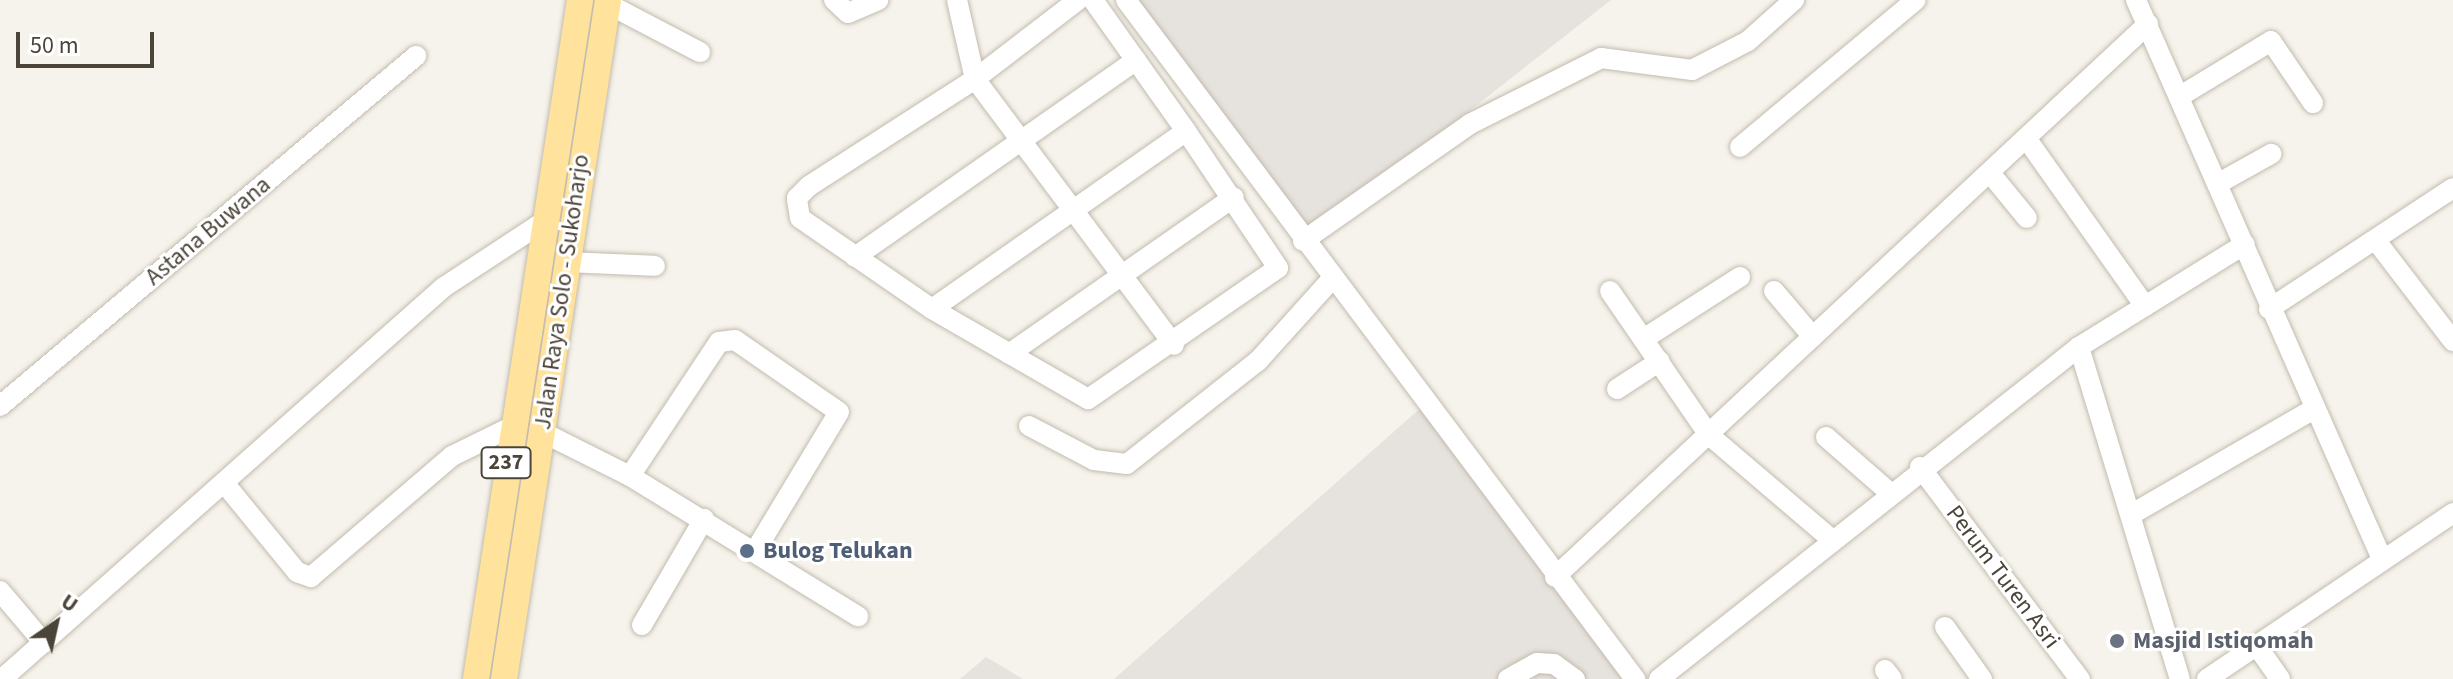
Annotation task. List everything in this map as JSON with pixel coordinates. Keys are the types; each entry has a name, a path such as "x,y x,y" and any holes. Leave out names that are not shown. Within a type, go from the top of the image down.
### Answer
{"main road":[{"name":"Jalan Raya Solo - Sukoharjo","path":"504,679 542,432 555,244 580,0"},
{"name":"Jalan Raya Solo - Sukoharjo","path":"476,679 511,427 608,2"},
{"path":"511,427 542,432"}],"street":[{"path":"834,0 848,13 878,0"},
{"path":"957,0 975,79 1174,345"},
{"path":"1078,0 975,79 797,198 800,218 932,309 1094,398 1174,345 1278,268 1234,197 1093,0"},
{"path":"1126,0 1330,281 1635,679"},
{"path":"1303,241 1470,124 1601,58 1692,70 1748,41 1794,0"},
{"path":"1740,147 1916,0"},
{"path":"2136,0 2182,95 2269,309 2382,559"},
{"path":"608,2 700,52"},
{"path":"1555,577 2148,24"},
{"path":"2182,95 2271,41 2313,103"},
{"name":"Astana Buwana","path":"0,406 416,56"},
{"path":"855,257 1136,60"},
{"path":"932,309 1186,131"},
{"path":"2026,138 2145,306"},
{"path":"2219,183 2271,154"},
{"path":"1990,173 2027,218"},
{"path":"2269,309 2377,242 2453,188"},
{"path":"1009,354 1234,197"},
{"path":"2377,242 2453,341"},
{"path":"2,679 444,287 555,244 655,266"},
{"path":"1659,679 1830,538 1889,492 1923,471 2079,347 2245,244"},
{"path":"1645,338 1740,277"},
{"path":"1029,426 1094,460 1127,464 1258,361 1330,281"},
{"path":"1610,291 1709,435 1830,538"},
{"path":"1774,291 1813,337"},
{"path":"630,476 719,342 735,340 839,412 755,551"},
{"path":"2079,347 2180,679"},
{"path":"1617,389 1660,361"},
{"path":"2132,514 2314,409"},
{"path":"225,484 297,572 311,577 452,456 511,427"},
{"path":"542,432 630,476 704,519 858,616"},
{"path":"1826,437 1889,492"},
{"name":"Perum Turen Asri","path":"1923,471 2080,679"},
{"path":"2207,679 2453,513"},
{"path":"642,625 704,519"},
{"path":"0,591 44,643"},
{"path":"1945,627 1982,679"},
{"path":"2257,646 2280,679"},
{"path":"1508,679 1537,663 1554,664 1575,679"}],"shaded area":[{"path":"1125,0 1611,0 1303,241"},
{"path":"1424,405 1634,679 1114,679"},
{"path":"986,657 1023,679 960,679"}],"place":[{"name":"Bulog Telukan","path":"747,551"},
{"name":"Masjid Istiqomah","path":"2117,641"}]}
